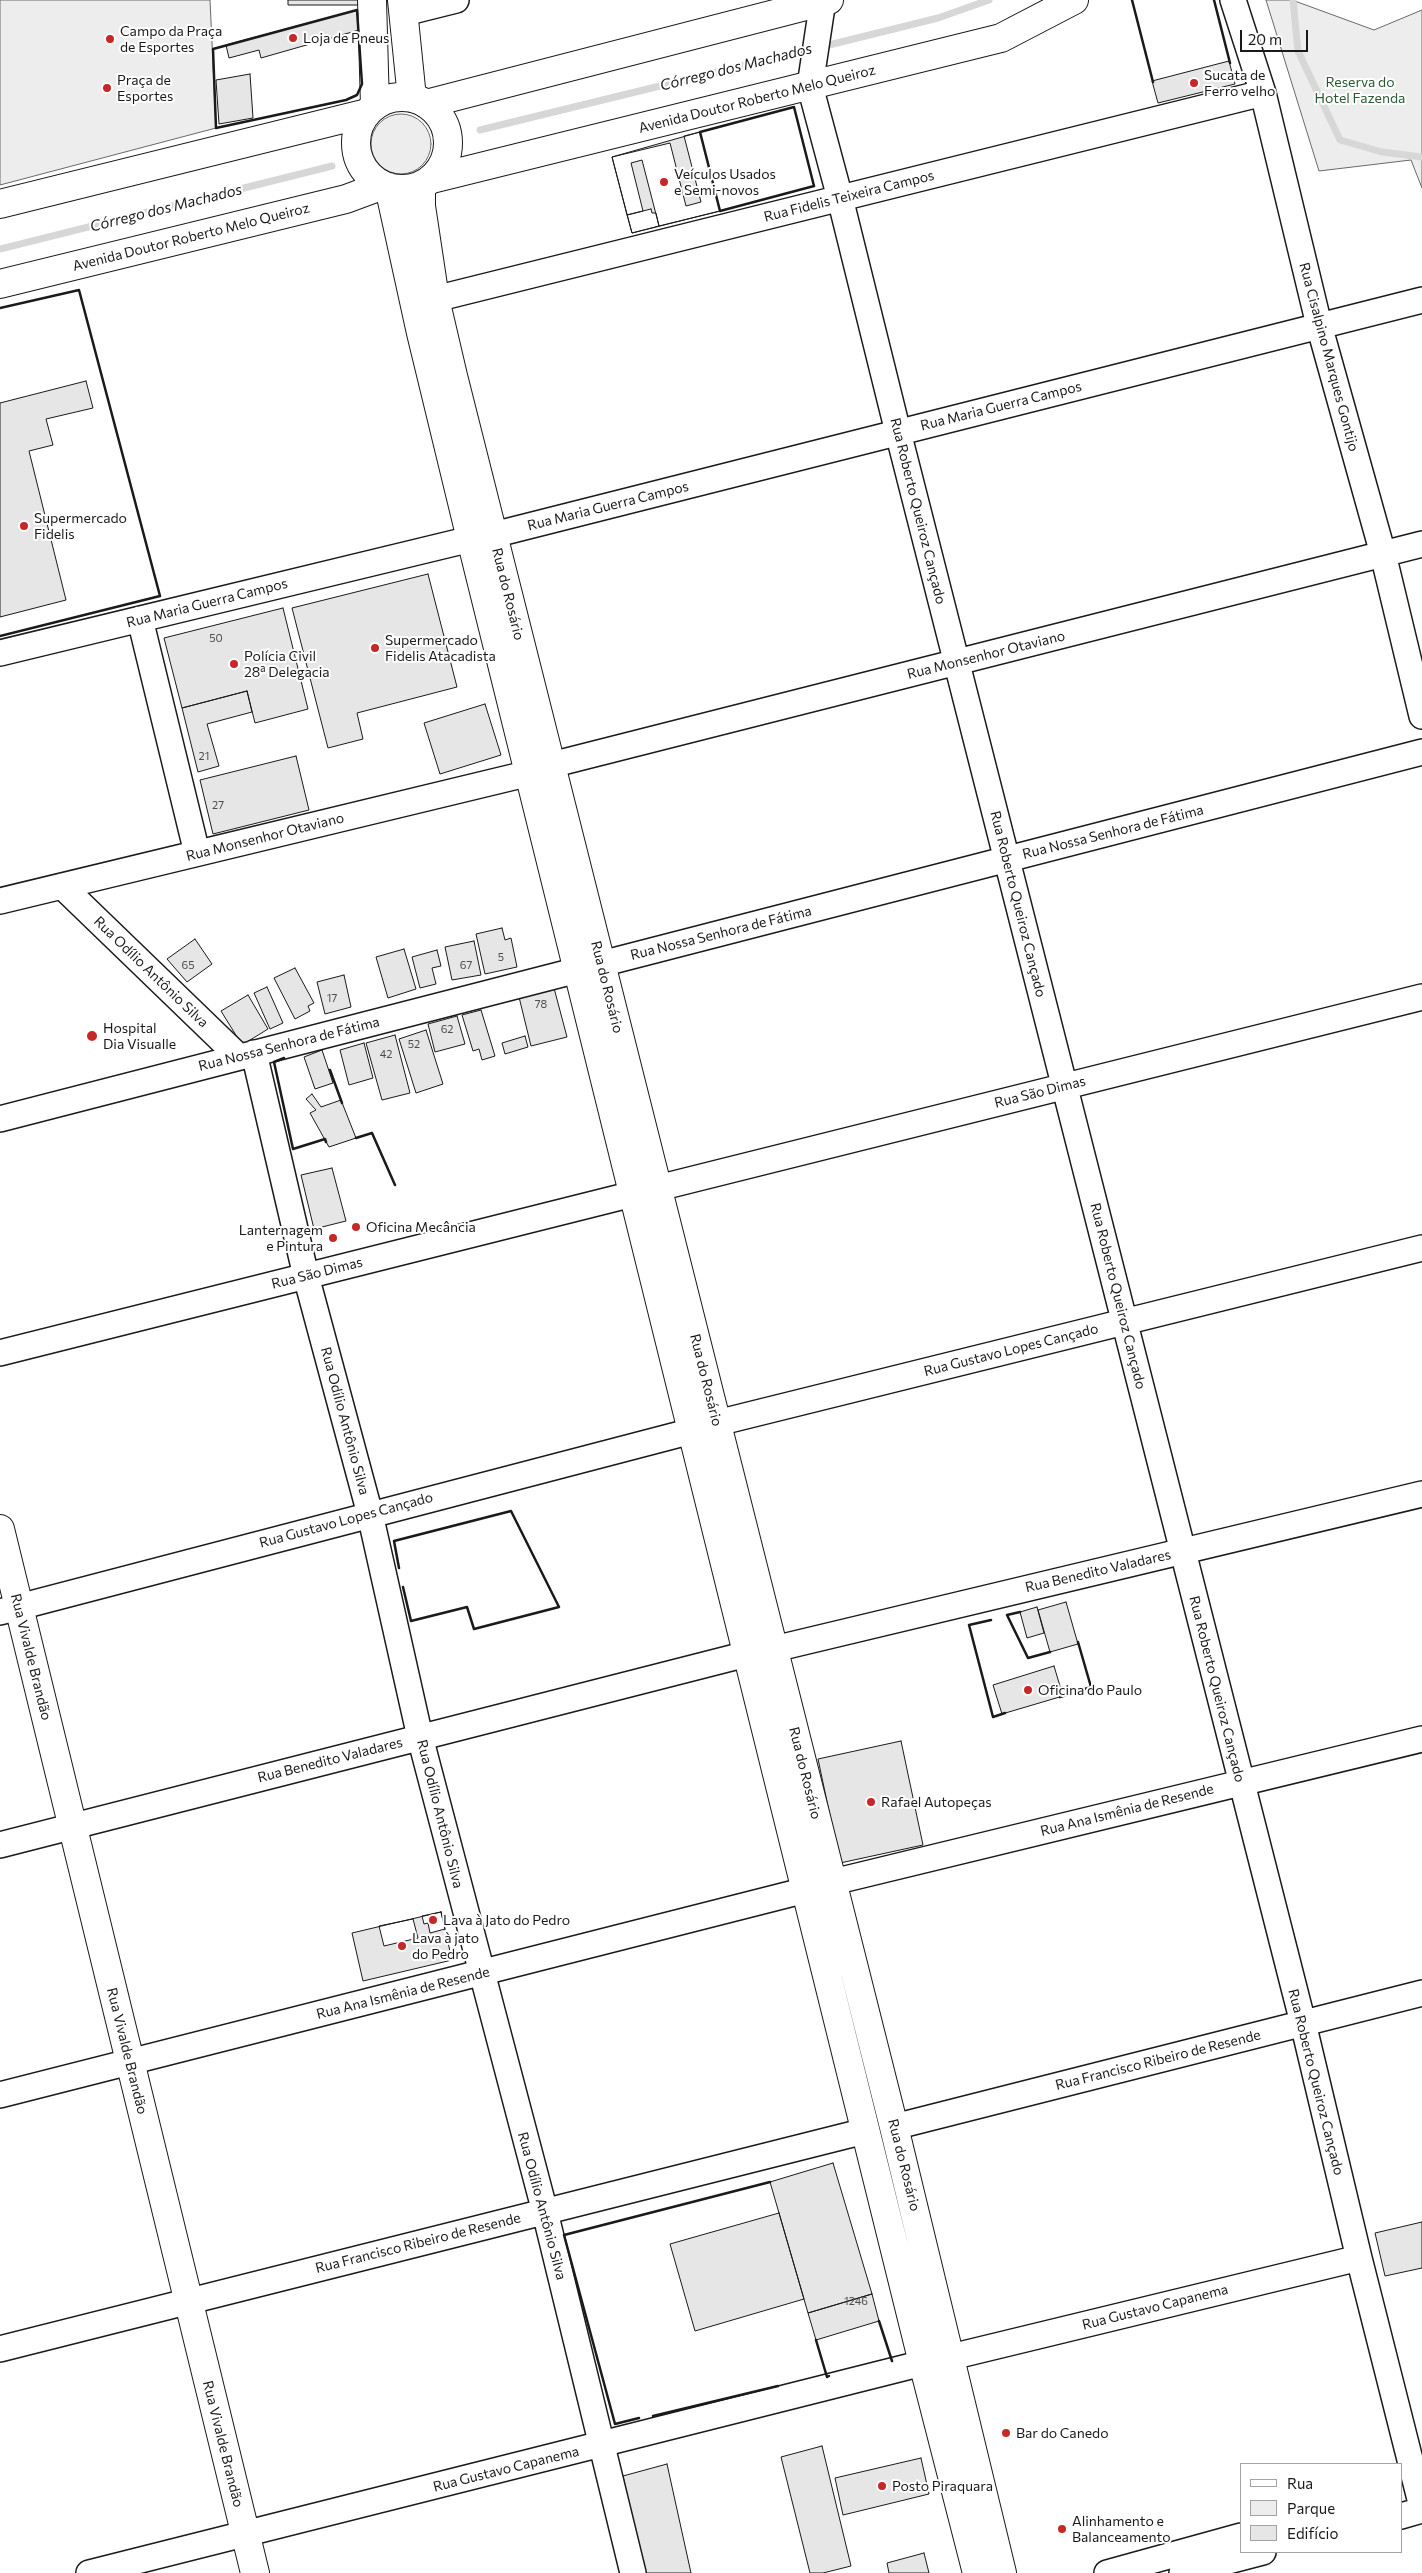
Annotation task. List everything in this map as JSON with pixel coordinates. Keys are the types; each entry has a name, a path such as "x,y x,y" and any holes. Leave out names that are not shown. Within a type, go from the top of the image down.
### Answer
{"main road":[{"path":"372,0 371,109 359,124 355,138 356,153 365,172 385,186 399,190 427,182 444,161 448,140 445,125 437,113 419,101 403,7"},
{"name":"Avenida Doutor Roberto Melo Queiroz","path":"427,182 811,74 1001,38 1074,0"},
{"path":"0,204 371,109 387,100 419,101 825,1"},
{"name":"Rua do Rosário","path":"427,182 421,206 435,299 482,537"},
{"name":"Avenida Doutor Roberto Melo Queiroz","path":"0,284 346,199 385,186"},
{"name":"Rua do Rosário","path":"385,186 421,333 482,537 590,967 704,1427 747,1654 977,2573"},
{"name":"Rua do Rosário","path":"704,1427 774,1649 951,2357 1002,2573"},
{"name":"Rua Vivalde Brandão","path":"0,1529 10,1609 73,1826 255,2573"}],"street":[{"path":"403,7 456,0"},
{"name":"Rua Cisalpino Marques Gontijo","path":"1233,0 1263,93 1319,325 1383,554 1422,716"},
{"path":"811,74 825,1"},
{"name":"Rua Roberto Queiroz Cançado","path":"811,74 898,432 1303,2023 1417,2497"},
{"name":"Rua Fidelis Teixeira Campos","path":"435,299 1263,93"},
{"name":"Rua Maria Guerra Campos","path":"0,653 482,537 1422,300"},
{"name":"Rua Monsenhor Otaviano","path":"0,901 540,769 1422,544"},
{"path":"140,619 197,853"},
{"name":"Rua Nossa Senhora de Fátima","path":"0,1119 1422,752"},
{"name":"Rua Odílio Antônio Silva","path":"62,886 247,1055 370,1514 420,1737 544,2212 603,2444 633,2573"},
{"name":"Rua São Dimas","path":"0,1353 1422,996"},
{"name":"Rua Gustavo Lopes Cançado","path":"10,1609 704,1427 1422,1248"},
{"name":"Rua Benedito Valadares","path":"774,1649 1422,1494"},
{"name":"Rua Benedito Valadares","path":"0,1845 747,1654"},
{"name":"Rua Ana Ismênia de Resende","path":"833,1882 1422,1739"},
{"name":"Rua Ana Ismênia de Resende","path":"0,2095 806,1890"},
{"name":"Rua Francisco Ribeiro de Resende","path":"894,2127 1422,1993"},
{"name":"Rua Francisco Ribeiro de Resende","path":"0,2349 865,2131"},
{"name":"Rua Gustavo Capanema","path":"951,2357 1359,2258"},
{"name":"Rua Gustavo Capanema","path":"89,2573 923,2363"},
{"path":"1402,2515 1417,2497"},
{"path":"1107,2573 1240,2536"},
{"path":"1182,2573 1259,2553"}],"green space":[{"name":"Praça de Esportes","path":"0,0 210,0 216,128 0,185"},
{"name":"Reserva do Hotel Fazenda","path":"1266,0 1292,0 1374,30 1422,10 1422,188 1411,160 1319,171"},
{"path":"401,114 418,119 426,127 431,144 426,161 418,169 401,174 384,169 376,161 371,144 376,127 384,119"}],"building":[{"path":"288,0 360,0 360,5 288,5"},
{"name":"Loja de Pneus","path":"357,10 359,30 261,58 259,50 229,58 226,45"},
{"name":"Sucata de Ferro velho","path":"1229,61 1235,84 1158,103 1152,81"},
{"path":"250,74 253,118 219,124 216,80"},
{"name":"Veículos Usados e Semi-novos","path":"700,132 720,211 659,226 642,160 631,163 643,211 627,215 612,157 670,143 686,206 701,202 684,136"},
{"name":"Veículos Usados e Semi-novos","path":"700,132 720,211 632,233 612,157"},
{"path":"651,209 652,213 656,213 659,226 632,233 627,215"},
{"name":"Supermercado Fidelis","path":"86,381 93,408 46,419 53,445 29,451 66,600 0,617 0,403"},
{"name":"Supermercado Fidelis Atacadista","path":"428,574 457,687 357,713 363,739 328,748 292,608"},
{"name":"Polícia Civil 28ª Delegacia","path":"283,608 308,709 255,723 247,691 182,708 164,638"},
{"path":"247,691 252,712 207,724 219,766 198,772 182,708"},
{"path":"485,704 501,755 440,774 424,723"},
{"path":"296,756 309,810 213,834 200,780"},
{"path":"502,928 505,940 511,938 517,967 485,974 476,934"},
{"path":"195,939 212,964 187,982 167,959"},
{"path":"474,941 481,975 452,980 445,947"},
{"path":"404,949 416,989 388,998 376,957"},
{"path":"437,950 441,966 432,968 436,984 420,988 412,957"},
{"path":"295,968 314,1003 308,1006 310,1011 295,1019 274,978"},
{"path":"344,975 351,1007 325,1014 317,982"},
{"path":"267,987 283,1023 270,1029 254,993"},
{"path":"554,988 567,1037 531,1046 519,997"},
{"path":"248,995 268,1029 242,1045 221,1011"},
{"path":"481,1010 495,1056 482,1060 479,1049 473,1051 462,1015"},
{"path":"457,1016 465,1044 435,1052 428,1024"},
{"path":"426,1030 443,1084 416,1093 399,1039"},
{"path":"395,1035 410,1093 382,1100 366,1043"},
{"path":"525,1036 528,1047 505,1054 502,1043"},
{"path":"364,1043 373,1078 349,1085 340,1050"},
{"path":"322,1050 333,1083 315,1089 304,1057"},
{"path":"312,1094 321,1107 341,1100 356,1138 329,1147 310,1113 316,1110 306,1099"},
{"path":"332,1168 346,1221 314,1229 301,1175"},
{"path":"1066,1602 1078,1644 1050,1652 1038,1610"},
{"path":"1037,1607 1044,1633 1027,1638 1020,1612"},
{"name":"Oficina do Paulo","path":"1054,1666 1063,1696 1002,1714 993,1685"},
{"name":"Rafael Autopeças","path":"901,1741 923,1845 840,1863 818,1759"},
{"name":"Lava à jato do Pedro","path":"441,1912 452,1960 363,1981 352,1933"},
{"name":"Lava à Jato do Pedro","path":"441,1912 445,1929 430,1933 428,1923 424,1924 422,1916"},
{"path":"413,1919 418,1938 384,1946 379,1926"},
{"path":"833,2163 872,2294 808,2313 770,2182"},
{"path":"779,2213 804,2299 695,2331 670,2244"},
{"path":"1422,2222 1422,2268 1385,2276 1375,2233"},
{"path":"872,2294 879,2321 816,2340 808,2313"},
{"path":"822,2446 851,2566 823,2573 810,2573 781,2457"},
{"name":"Posto Piraquara","path":"921,2458 929,2494 843,2515 835,2478"},
{"path":"667,2464 691,2573 644,2573 623,2476"},
{"path":"924,2553 929,2573 889,2573 887,2563"}],"waterway":[{"name":"Córrego dos Machados","path":"821,47 938,18 989,0"},
{"path":"1293,0 1298,51 1340,140 1382,152 1422,157"},
{"name":"Córrego dos Machados","path":"480,130 811,49"},
{"name":"Córrego dos Machados","path":"0,249 332,166"}],"wall":[{"path":"1132,0 1153,82"},
{"path":"1214,0 1230,63"},
{"path":"357,10 362,84 357,95 346,100 216,128 213,49 357,10"},
{"path":"794,107 814,186 720,211 700,132 794,107"},
{"path":"0,308 79,290 160,596 0,636"},
{"path":"284,1058 274,1062 293,1149 325,1139 326,1142"},
{"path":"330,1070 342,1103"},
{"path":"356,1138 372,1133 395,1185"},
{"path":"399,1568 394,1541 511,1511 559,1607 474,1629 467,1607 411,1621 403,1587"},
{"path":"1020,1612 1007,1615 1028,1658 1050,1652"},
{"path":"991,1620 969,1625 993,1717 1005,1713"},
{"path":"1060,1697 1091,1687 1078,1642"},
{"path":"639,2418 615,2424 564,2235 770,2182"},
{"path":"879,2321 892,2361"},
{"path":"816,2340 827,2377 829,2376"},
{"path":"653,2416 778,2386"}],"place":[{"name":"Loja de Pneus","path":"293,38"},
{"name":"Campo da Praça de Esportes","path":"110,39"},
{"name":"Sucata de Ferro velho","path":"1194,83"},
{"name":"Praça de Esportes","path":"107,88"},
{"name":"Veículos Usados e Semi-novos","path":"664,182"},
{"name":"Supermercado Fidelis","path":"24,526"},
{"name":"Supermercado Fidelis Atacadista","path":"375,648"},
{"name":"Polícia Civil 28ª Delegacia","path":"234,664"},
{"name":"Hospital Dia Visualle","path":"92,1036"},
{"name":"Oficina Mecância","path":"356,1227"},
{"name":"Lanternagem e Pintura","path":"333,1238"},
{"name":"Oficina do Paulo","path":"1028,1690"},
{"name":"Rafael Autopeças","path":"871,1802"},
{"name":"Lava à Jato do Pedro","path":"433,1920"},
{"name":"Lava à jato do Pedro","path":"402,1946"},
{"name":"Bar do Canedo","path":"1006,2433"},
{"name":"Posto Piraquara","path":"882,2486"},
{"name":"Alinhamento e Balanceamento","path":"1062,2529"}]}
